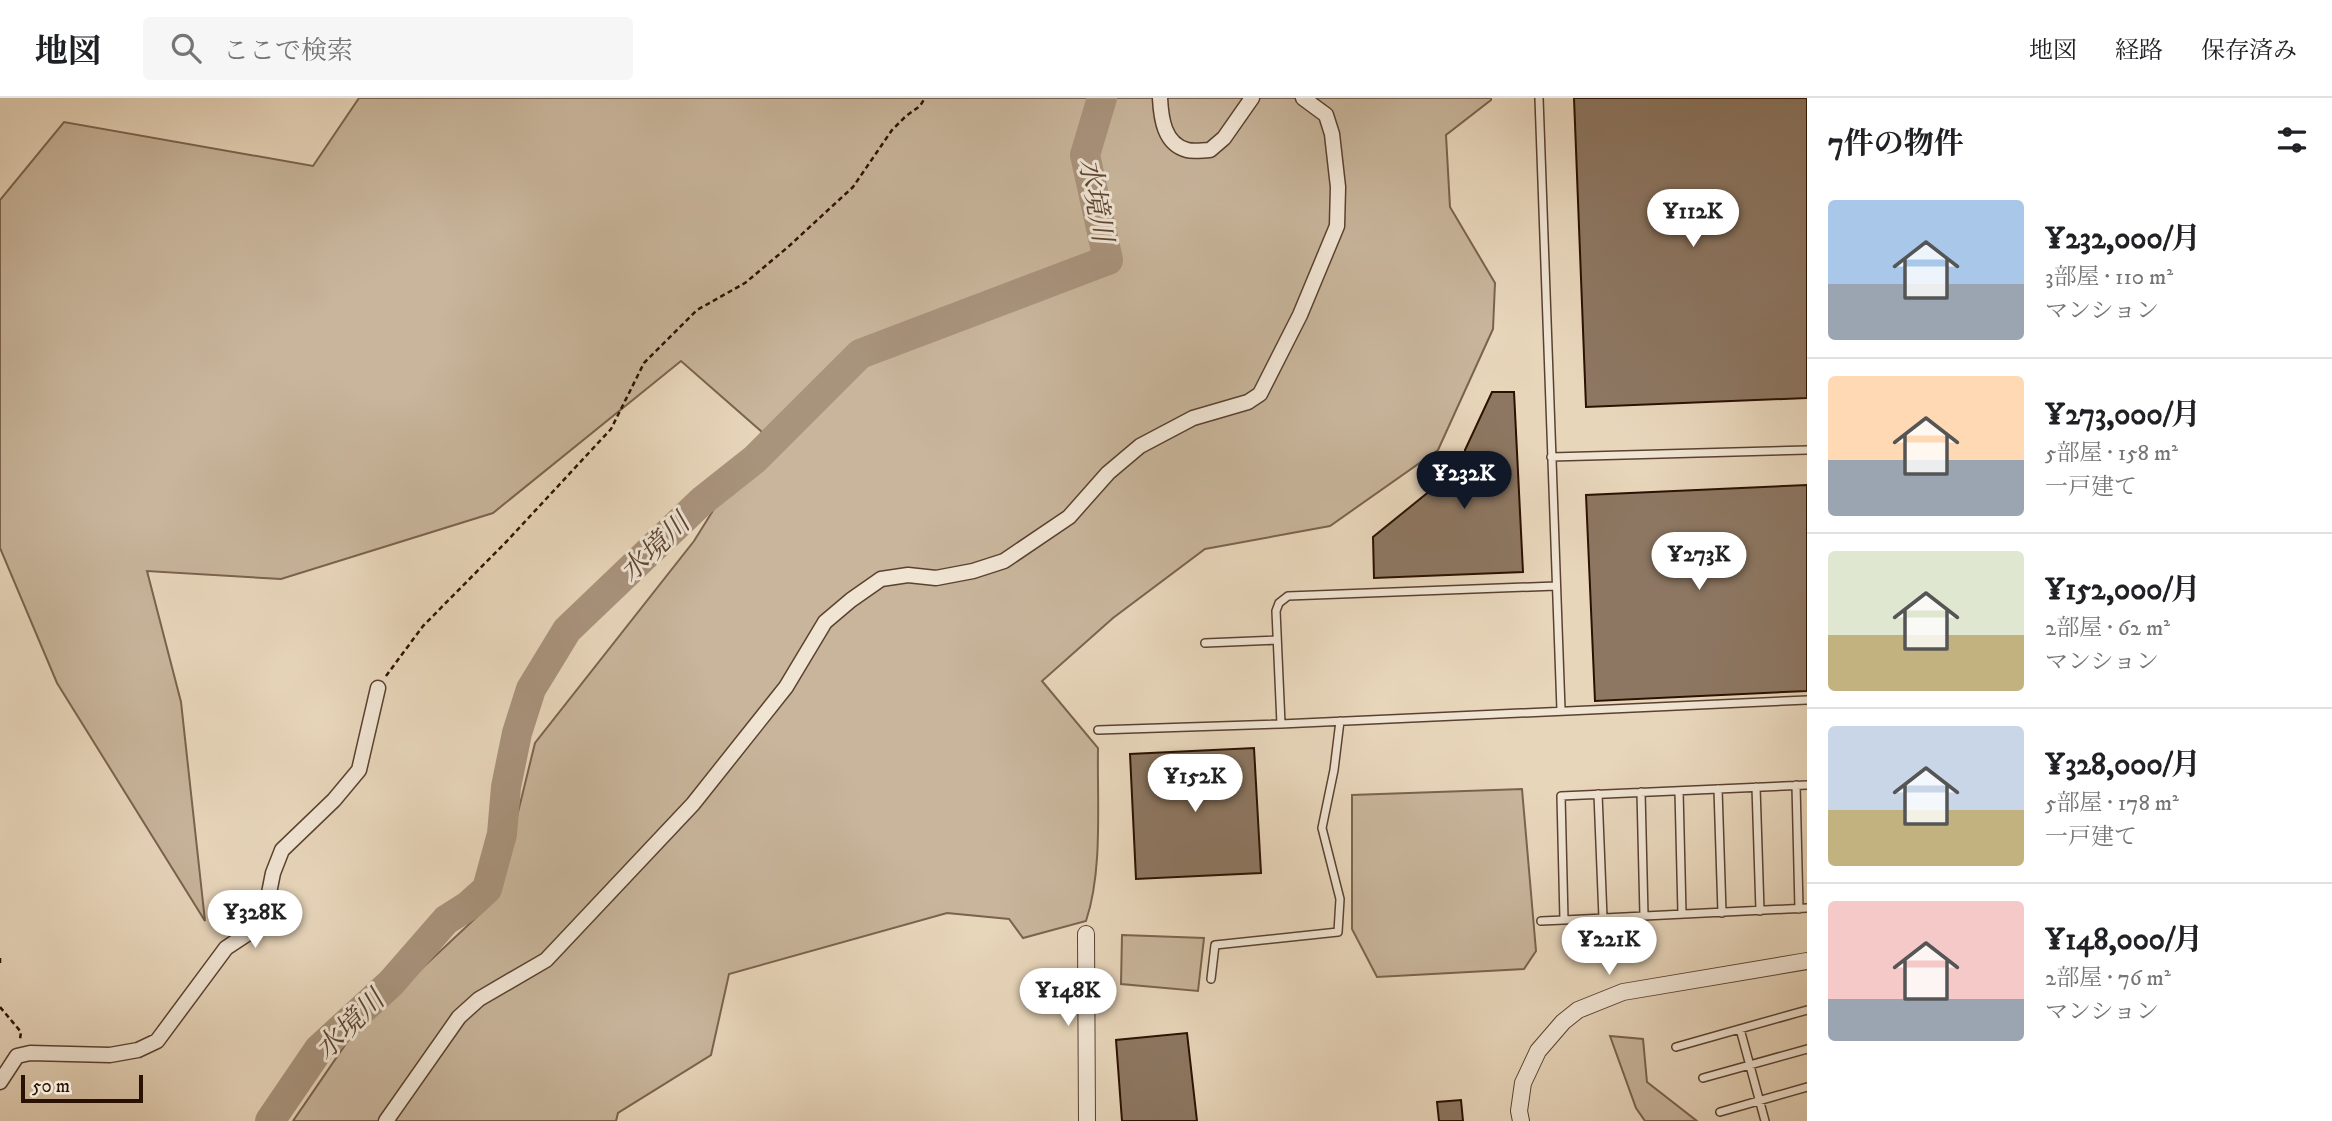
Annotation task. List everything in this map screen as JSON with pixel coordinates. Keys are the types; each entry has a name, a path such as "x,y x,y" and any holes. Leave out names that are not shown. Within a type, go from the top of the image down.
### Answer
{"street":[{"path":"1160,98 1164,128 1173,143 1188,151 1210,150 1224,138 1252,98"},
{"path":"386,1121 459,1017 479,999 546,960 693,804 786,687 825,622 851,600 881,579 908,575 936,578 973,571 1004,561 1069,517 1108,473 1140,446 1193,418 1248,402 1260,394 1300,314 1337,226 1338,187 1332,134 1325,115 1303,98"},
{"path":"0,1082 18,1056 30,1053 110,1055 138,1049 157,1041 226,948 256,928 267,903 273,873 282,850 334,800 359,770 377,688"},
{"path":"1086,934 1087,1121"},
{"path":"1521,1121 1518,1111 1523,1083 1538,1051 1563,1022 1578,1010 1623,992 1807,961"}],"lane":[{"path":"1539,98 1561,710"},
{"path":"1551,457 1807,450"},
{"path":"1281,724 1276,611 1279,603 1288,596 1556,586"},
{"path":"1205,643 1277,640"},
{"path":"1098,730 1807,700"},
{"path":"1211,979 1215,945 1338,932 1340,899 1322,828 1334,770 1340,721"},
{"path":"1541,921 1803,908 1796,785"},
{"path":"1564,919 1561,796 1807,785"},
{"path":"1756,787 1760,911"},
{"path":"1718,789 1722,913"},
{"path":"1679,791 1682,914"},
{"path":"1641,793 1644,916"},
{"path":"1598,794 1603,918"},
{"path":"1676,1047 1807,1010"},
{"path":"1740,1029 1765,1121"},
{"path":"1703,1078 1807,1049"},
{"path":"1720,1112 1807,1087"}],"path":[{"path":"377,688 423,626 611,429 644,363 697,310 745,283 853,187 892,130 920,106 925,98"},
{"path":"0,958 0,966"},
{"path":"0,1007 21,1032 18,1056"}],"shaded area":[{"path":"359,98 1491,98 1446,135 1450,207 1495,283 1493,329 1438,450 1330,526 1205,549 1113,618 1042,681 1098,748 1097,858 1086,921 1023,938 1009,919 947,913 729,974 711,1055 618,1113 616,1121 293,1121 354,1032 497,898 535,743 694,541 762,432 681,361 493,513 281,579 147,571 181,702 205,921 57,683 0,548 0,200 64,122 313,166"},
{"path":"1522,789 1536,951 1524,969 1377,977 1352,929 1352,795"},
{"path":"1122,935 1204,938 1198,991 1121,984"},
{"path":"1610,1036 1643,1039 1647,1082 1697,1121 1645,1121 1636,1108"}],"building":[{"path":"1574,98 1807,98 1807,398 1586,407"},
{"path":"1492,392 1514,392 1523,572 1374,578 1373,537 1452,473 1465,472 1465,450"},
{"path":"1807,485 1807,691 1595,701 1586,495"},
{"path":"1254,748 1261,873 1136,879 1130,754"},
{"path":"1187,1033 1197,1121 1122,1121 1116,1040"},
{"path":"1461,1100 1463,1121 1439,1121 1437,1102"}],"waterway":[{"name":"水境川","path":"270,1121 319,1049 391,983 446,920 468,906 487,889 502,834 506,787 517,733 531,689 567,630 702,501 755,459 860,354 1108,260 1085,155 1102,98"}]}
